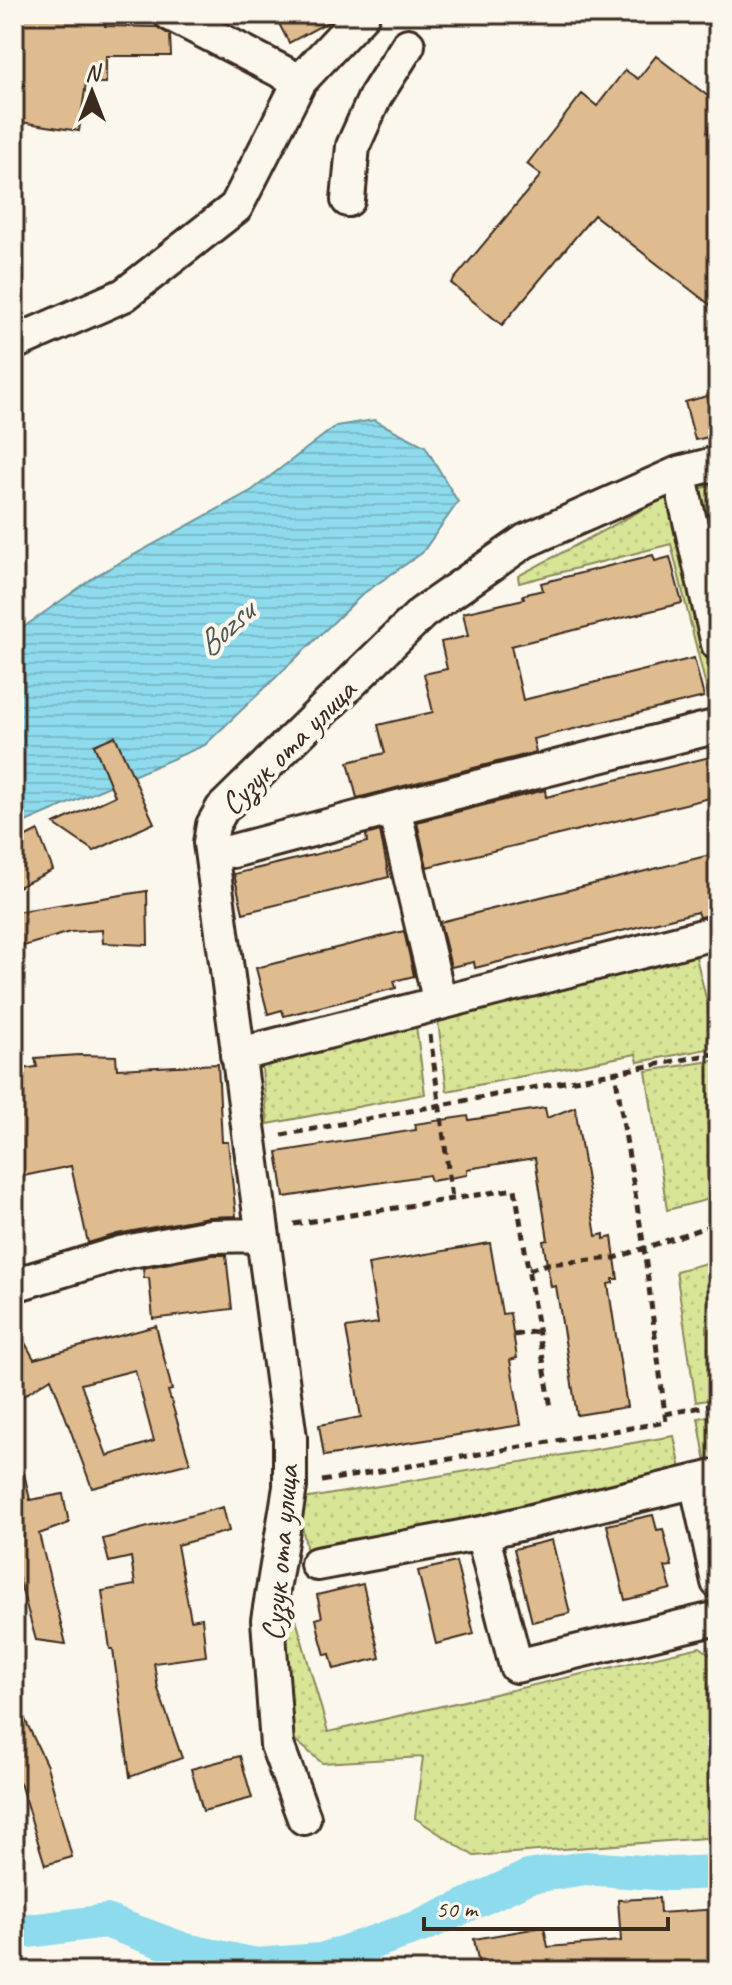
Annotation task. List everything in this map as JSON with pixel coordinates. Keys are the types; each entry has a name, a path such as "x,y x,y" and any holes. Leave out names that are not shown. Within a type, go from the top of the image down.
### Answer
{"street":[{"path":"170,14 300,81"},
{"path":"14,343 124,295 236,207 300,81 363,14"},
{"path":"348,200 353,146 375,97 408,45"},
{"name":"Сузук ота улица","path":"304,1818 277,1745 268,1620 290,1487 290,1438 210,843 213,825 222,809 422,613 525,541 679,473 718,463"},
{"path":"679,473 718,644"},
{"path":"233,851 718,726"},
{"path":"394,808 433,1005"},
{"path":"237,1055 718,932"},
{"path":"14,1285 120,1253 211,1236 262,1231"},
{"path":"317,1564 482,1533 707,1478 718,1582"},
{"path":"482,1533 516,1666 718,1618"}],"path":[{"path":"433,1005 440,1105 452,1198"},
{"path":"249,1142 718,1053"},
{"path":"290,1487 666,1422 644,1248 615,1072"},
{"path":"262,1231 515,1189 551,1408"},
{"path":"529,1270 547,1264 615,1258 718,1223"},
{"path":"514,1335 539,1331"},
{"path":"665,1414 718,1404"}],"green space":[{"path":"718,484 718,585 694,490"},
{"path":"670,495 718,694 718,709 712,711 671,544 519,583 518,576"},
{"path":"687,951 696,957 718,1047 638,1062 636,1054 447,1091 437,1014"},
{"path":"415,1018 425,1094 268,1124 261,1060"},
{"path":"718,1060 718,1197 667,1210 646,1071"},
{"path":"718,1260 718,1398 696,1402 676,1271"},
{"path":"718,1414 718,1460 706,1463 698,1418"},
{"path":"674,1436 681,1469 308,1557 297,1500"},
{"path":"293,1609 328,1732 700,1647 718,1660 718,1837 474,1856 415,1818 423,1757 322,1763 287,1733 274,1611"}],"water":[{"name":"Bozsu","path":"374,420 425,446 458,502 422,553 364,593 205,745 14,827 14,634 97,575 251,491 336,426"}],"building":[{"path":"14,14 105,14 105,26 157,27 170,35 171,56 106,56 106,83 86,83 79,131 14,121"},
{"path":"274,14 337,14 289,43"},
{"path":"656,56 718,104 718,118 707,132 718,140 718,311 594,215 502,325 451,283 541,175 527,164 582,94 597,106 625,70 638,79"},
{"path":"718,393 718,435 695,440 685,402"},
{"path":"653,555 655,561 670,557 682,603 511,646 523,700 694,658 704,697 533,739 536,752 357,798 348,762 385,753 378,725 433,712 424,674 447,669 441,642 468,636 463,613 524,599 523,595 543,590 541,583"},
{"path":"115,736 154,823 94,851 54,824 115,796 94,745"},
{"path":"718,755 718,796 427,867 417,822 545,790 546,797"},
{"path":"38,831 53,870 14,889 14,843"},
{"path":"380,831 389,877 243,913 234,874 367,842 366,835"},
{"path":"718,853 718,914 699,917 697,912 475,968 474,962 451,967 440,922"},
{"path":"147,891 148,945 103,943 102,930 70,932 14,949 14,912"},
{"path":"404,931 414,976 394,981 396,988 284,1016 282,1010 268,1014 256,968"},
{"path":"116,1056 117,1069 218,1064 222,1142 228,1142 236,1216 208,1217 117,1234 88,1243 71,1166 14,1178 14,1070 37,1067 35,1058"},
{"path":"575,1107 596,1236 604,1234 604,1239 612,1237 618,1279 608,1284 627,1407 577,1415 556,1286 551,1287 543,1241 548,1240 535,1158 467,1169 467,1175 431,1181 429,1175 284,1197 277,1152 416,1130 415,1124 468,1116 469,1120 545,1108 547,1118"},
{"path":"490,1243 502,1314 510,1313 517,1358 510,1360 521,1425 324,1456 319,1425 361,1417 346,1328 378,1323 368,1264"},
{"path":"226,1255 232,1309 153,1319 149,1278 144,1278 143,1268"},
{"path":"14,1323 34,1359 156,1326 172,1390 168,1391 190,1463 92,1488 51,1378 14,1402","holes":["135,1370 154,1441 107,1456 81,1384"]},
{"path":"24,1473 30,1500 63,1494 69,1523 39,1534 66,1644 36,1640 14,1561 14,1474"},
{"path":"223,1507 229,1531 177,1545 191,1620 202,1618 206,1656 154,1663 158,1689 182,1758 130,1777 102,1591 135,1585 131,1557 109,1562 103,1539"},
{"path":"653,1515 657,1530 663,1529 672,1566 665,1567 671,1589 625,1600 607,1525"},
{"path":"552,1540 570,1613 532,1622 514,1549"},
{"path":"456,1562 474,1634 436,1644 418,1571"},
{"path":"363,1584 380,1658 334,1669 330,1654 325,1655 320,1637 316,1619 322,1617 317,1595"},
{"path":"14,1696 47,1766 72,1857 45,1865 20,1783 14,1784"},
{"path":"240,1756 252,1798 203,1811 191,1769"},
{"path":"659,1898 660,1913 718,1909 718,1970 480,1971 474,1939 544,1927 548,1947 621,1941 618,1900"}],"waterway":[{"path":"14,1933 106,1921 185,1950 256,1965 321,1960 424,1925 528,1877 585,1868 670,1874 718,1872"}]}
